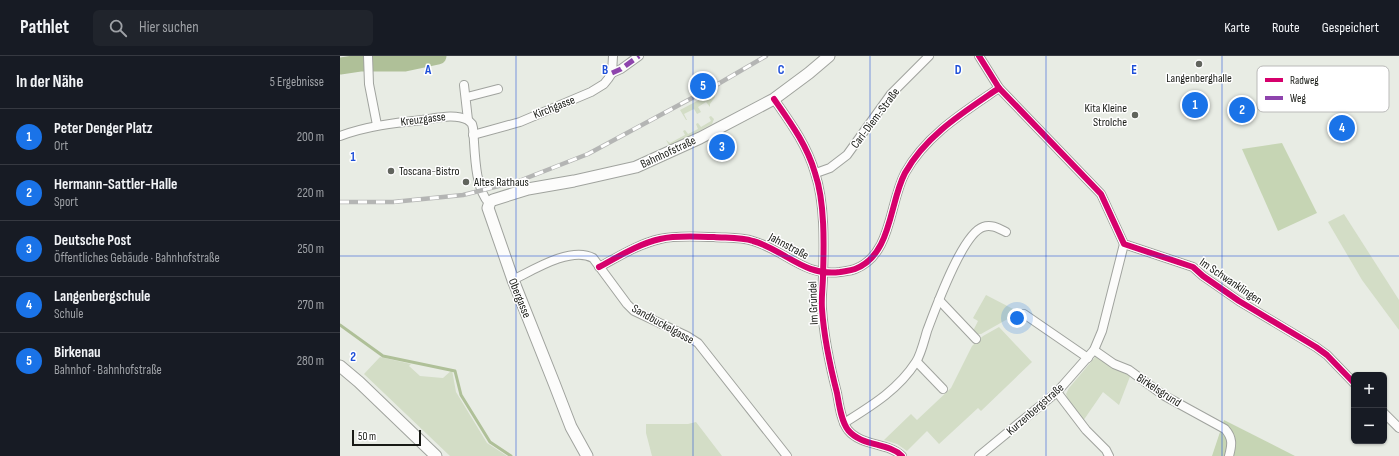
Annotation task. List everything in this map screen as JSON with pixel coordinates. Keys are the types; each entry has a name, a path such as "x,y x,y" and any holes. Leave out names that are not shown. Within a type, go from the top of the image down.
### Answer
{"main road":[{"name":"Bahnhofstraße","path":"489,203 493,200 528,189 630,170 700,138 774,99 808,74 829,56"},
{"name":"Obergasse","path":"489,203 488,208 513,280 568,419 587,456"},
{"path":"340,366 359,382 436,456"}],"street":[{"path":"368,56 369,84 377,125"},
{"path":"612,73 613,56"},
{"name":"Kirchgasse","path":"474,135 513,124 591,92 604,84 612,73 621,69 639,56"},
{"name":"Carl-Diem-Straße","path":"816,173 830,168 847,155 892,94 929,56"},
{"path":"979,56 999,88 1101,194 1124,244"},
{"path":"464,86 467,97 468,120 472,124 474,135"},
{"name":"Jahnstraße","path":"599,267 642,245 659,239 677,237 746,239 759,243 805,268 823,273 855,269 871,258 886,235 901,181 924,146 954,119 999,88"},
{"path":"467,97 498,89"},
{"name":"Im Gründel","path":"774,99 799,136 816,173 823,213 822,308 826,342 844,423 854,436 873,445 897,451 902,456"},
{"name":"Kreuzgasse","path":"340,136 377,125 451,116 468,120"},
{"name":"Obergasse","path":"474,135 476,168 485,200 489,203"},
{"path":"844,423 885,397 902,380 916,362 939,300 962,249 972,235 982,227 996,226 1006,232"},
{"name":"Kurzenbergstraße","path":"979,456 1057,392 1094,350 1102,331 1124,244"},
{"name":"Im Schwanklingen","path":"1124,244 1193,267 1203,276 1239,301 1316,347 1327,355 1351,379"},
{"name":"Sandbuckelgasse","path":"513,280 567,256 590,256 634,311 688,336 698,343 786,456"},
{"path":"939,300 976,339"},
{"path":"1024,314 1088,358"},
{"name":"Birkelsgrund","path":"1094,350 1114,364 1129,370 1163,395 1225,429 1230,435 1232,446 1229,456"},
{"path":"916,362 943,389"},
{"path":"1057,392 1086,430 1106,450 1109,456"},
{"path":"1387,416 1399,428"}],"green space":[{"path":"714,92 715,97 710,104 710,107 706,102 698,107 701,112 697,114 694,109 684,114 686,120 680,110"},
{"path":"711,116 714,119 712,124 670,147 666,140 670,143 685,135 683,131 685,130 688,134 698,129 696,124 698,123 701,127 711,121 709,117"},
{"path":"1282,143 1317,213 1278,231 1242,149"},
{"path":"1344,214 1399,300 1399,330 1362,280 1328,222"},
{"path":"986,295 1017,311 1013,316 981,334 976,334 973,331 978,321 973,318"},
{"path":"999,327 1032,362 981,411 978,408 939,444 927,431 907,451 897,444 884,440 911,414 917,420 951,388 972,346 983,336"},
{"path":"1096,356 1131,374 1119,405 1103,392 1083,421 1068,400 1066,394 1069,388"},
{"path":"380,357 411,364 409,366 420,376 443,378 452,370 456,392 487,443 507,456 450,456 364,374"},
{"path":"1224,420 1295,456 1212,456"},
{"path":"696,422 722,456 652,456 646,433 646,424 688,424"}],"waterway":[{"path":"340,66 360,63 405,63 438,56"},
{"path":"340,325 383,356 455,371 461,395 490,442 511,456"}],"railway":[{"path":"340,202 393,202 463,195 519,181 588,154 718,84 766,56"}],"marked path":[{"path":"612,73 621,69 639,56"}],"cycle path":[{"path":"979,56 999,88 1101,194 1124,244 1193,267 1203,276 1239,301 1316,347 1327,355 1351,380"},
{"path":"599,267 628,251 652,241 687,236 748,240 775,250 795,262 816,271 840,272 855,269 867,262 876,252 883,240 900,185 905,173 914,159 947,125 999,88"},
{"path":"774,99 803,143 812,163 821,197 824,237 822,301 823,320 830,362 844,422 848,430 860,439 890,448 902,456"}],"place":[{"name":"Langenberghalle","path":"1199,64"},
{"name":"Birkenau","path":"703,86"},
{"name":"Peter Denger Platz","path":"1195,105"},
{"name":"Hermann-Sattler-Halle","path":"1242,110"},
{"name":"Kita Kleine Strolche","path":"1135,115"},
{"name":"Langenbergschule","path":"1342,128"},
{"name":"Deutsche Post","path":"722,147"},
{"name":"Toscana-Bistro","path":"391,171"},
{"name":"Altes Rathaus","path":"466,182"}]}
